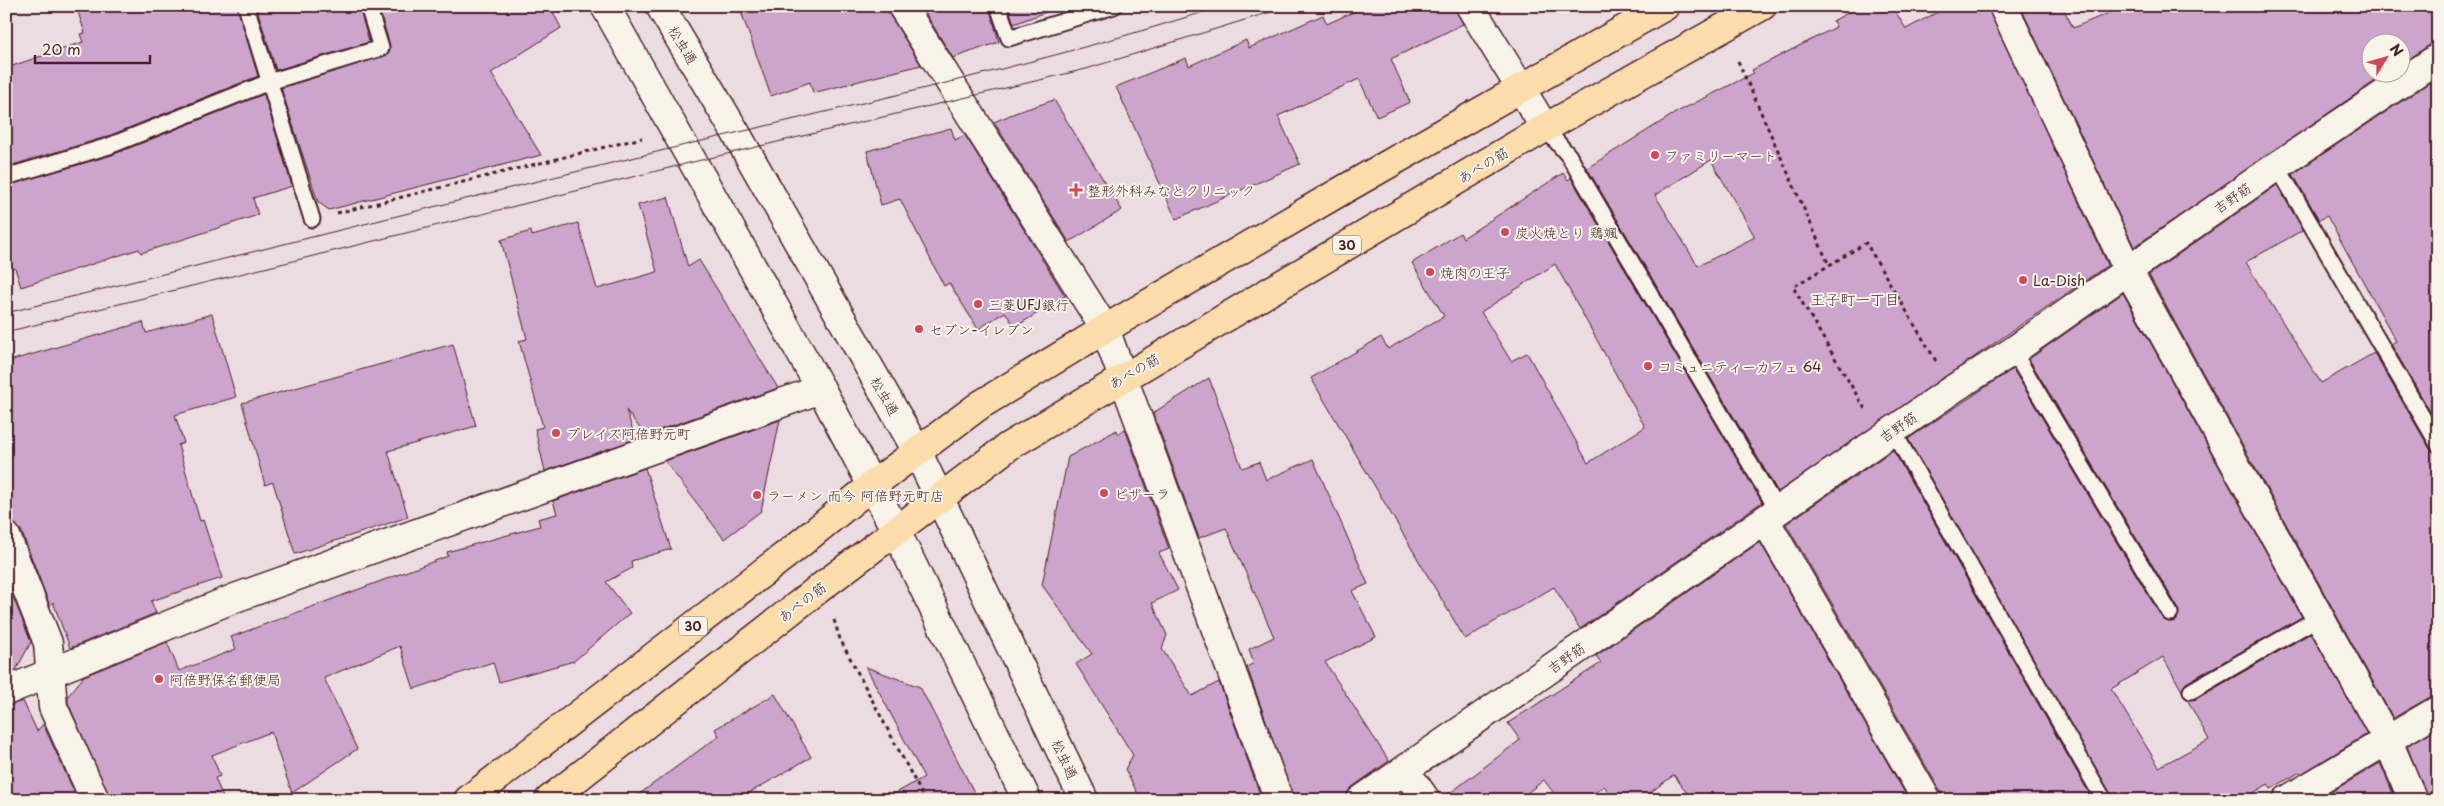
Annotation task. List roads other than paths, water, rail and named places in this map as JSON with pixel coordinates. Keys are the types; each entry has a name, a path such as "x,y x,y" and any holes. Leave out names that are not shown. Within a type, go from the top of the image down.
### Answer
{"main road":[{"name":"30","path":"468,800 796,547 871,486 980,405 1105,329 1520,87 1665,6"},
{"name":"あべの筋","path":"549,800 896,531 1009,446 1545,128 1762,6"}],"street":[{"path":"605,6 821,389 896,531 1027,800"},
{"name":"松虫通","path":"660,6 736,133 917,451 1084,800"},
{"path":"902,6 1105,329 1279,800"},
{"path":"1470,6 1545,128"},
{"path":"2003,6 2128,270 2388,741 2413,800"},
{"name":"吉野筋","path":"1360,800 1953,389 2013,352 2277,166 2438,58"},
{"path":"6,691 235,598 821,389"},
{"path":"1771,515 1927,800"},
{"path":"6,536 48,643 53,706 95,800"},
{"path":"2287,800 2438,710"},
{"path":"1405,770 1426,800"}],"lane":[{"path":"246,6 312,219"},
{"path":"6,177 109,146 269,82 381,48 368,6"},
{"path":"998,6 1009,38 1114,6"},
{"path":"1545,128 1569,156 1771,515"},
{"path":"2277,166 2438,444"},
{"path":"2013,352 2170,613"},
{"path":"1888,434 2104,800"},
{"path":"2191,691 2320,617"}],"tram line":[{"path":"6,313 685,145 955,81 1089,46 1222,6"},
{"path":"6,332 693,162 1086,69 1290,6"}],"place":[{"name":"ファミリーマート","path":"1655,155"},
{"name":"整形外科みなとクリニック","path":"1076,190"},
{"name":"炭火焼とり 鶏颯","path":"1505,232"},
{"name":"焼肉の王子","path":"1430,272"},
{"name":"La-Dish","path":"2023,280"},
{"name":"三菱UFJ銀行","path":"978,304"},
{"name":"セブン-イレブン","path":"919,329"},
{"name":"コミュニティーカフェ 64","path":"1648,366"},
{"name":"プレイズ阿倍野元町","path":"556,433"},
{"name":"ピザーラ","path":"1104,493"},
{"name":"ラーメン 而今 阿倍野元町店","path":"757,495"},
{"name":"阿倍野保名郵便局","path":"159,679"}],"district":[{"name":"王子町一丁目","path":"1855,298"}]}
